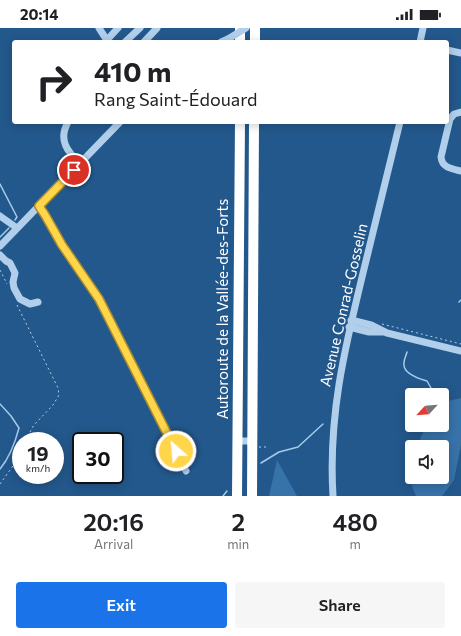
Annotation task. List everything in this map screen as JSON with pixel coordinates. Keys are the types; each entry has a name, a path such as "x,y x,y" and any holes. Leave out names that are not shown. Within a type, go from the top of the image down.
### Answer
{"highway":[{"path":"240,28 240,40"},
{"path":"255,28 255,40"},
{"name":"Autoroute de la Vallée-des-Forts","path":"237,496 240,124"},
{"name":"Autoroute de la Vallée-des-Forts","path":"252,496 254,124"}],"street":[{"path":"99,28 106,40"},
{"path":"108,40 118,28"},
{"path":"127,40 140,28"},
{"path":"143,28 150,35"},
{"path":"146,40 157,28"},
{"path":"225,40 246,28"},
{"path":"420,40 423,28"},
{"path":"449,50 461,53"},
{"path":"449,124 450,119 454,114 461,112"},
{"path":"67,124 64,134 65,144 69,152 80,164"},
{"path":"0,246 118,124"},
{"name":"Avenue Conrad-Gosselin","path":"333,496 335,414 341,365 400,124"},
{"path":"449,124 442,162 445,166 461,171"},
{"path":"39,206 62,245 99,299 186,470"},
{"path":"0,216 17,228"},
{"path":"0,255 10,263 15,274 13,285 20,299 30,304 38,302"},
{"path":"350,324 369,332 387,329 461,351"},
{"path":"237,441 252,441"}],"path":[{"path":"0,270 8,286"},
{"path":"15,300 58,388 59,395 34,425 30,432"},
{"path":"387,329 461,344"},
{"path":"0,484 12,467"}],"shaded area":[{"path":"461,398 461,445 454,480 442,496 416,496 412,484 449,484 449,440 420,440 424,432 449,432 449,401"},
{"path":"277,460 297,496 269,496"}],"waterway":[{"path":"0,184 17,217 15,220"},
{"path":"0,237 9,228"},
{"path":"407,352 404,362 405,368 413,376 427,381 431,388"},
{"path":"0,404 19,428 12,450 0,469"},
{"path":"261,463 279,452 298,447 323,424"},
{"path":"223,496 227,491"}],"route":[{"path":"74,170 39,206 62,245 93,288 106,311 176,451"}]}
